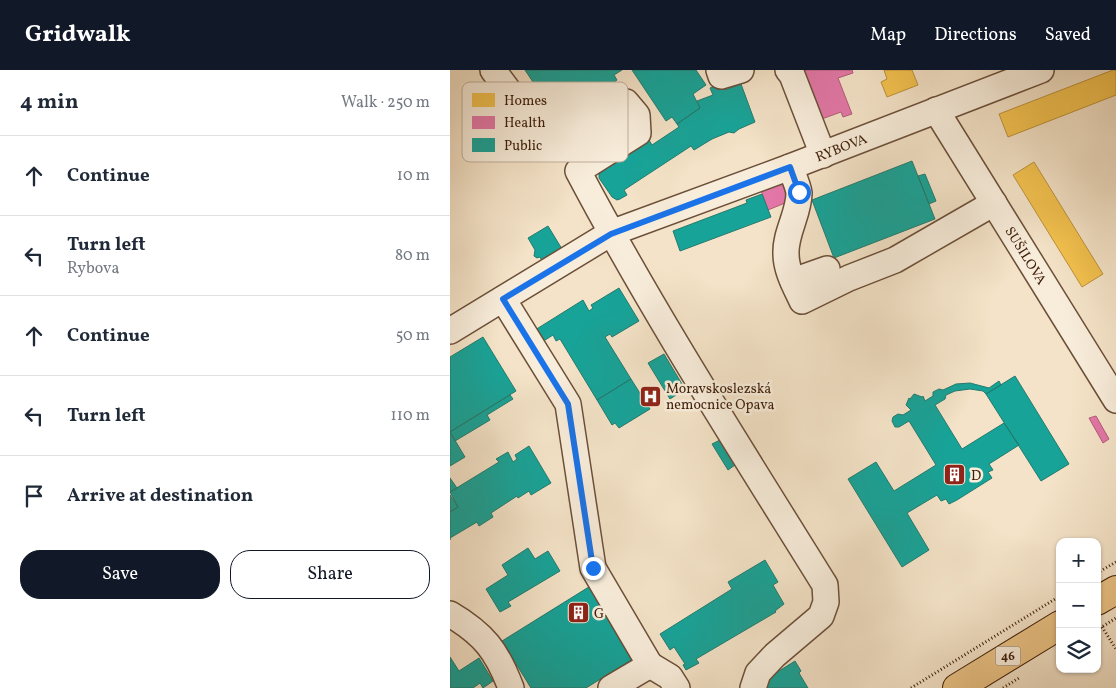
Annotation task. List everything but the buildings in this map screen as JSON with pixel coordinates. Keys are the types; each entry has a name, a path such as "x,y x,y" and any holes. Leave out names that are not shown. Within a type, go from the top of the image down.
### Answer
{"main road":[{"path":"1101,612 1116,590"},
{"name":"46","path":"957,688 1056,626"}],"street":[{"path":"493,70 502,82"},
{"path":"719,70 721,76 741,70"},
{"path":"788,70 792,75 823,155"},
{"name":"RYBOVA","path":"450,331 611,234 823,155 936,110 1008,76 1041,70"},
{"path":"628,104 637,115 638,133 628,139"},
{"name":"SUŠILOVA","path":"936,110 1116,400"},
{"path":"572,162 611,234 694,374 824,584 826,602 821,616 775,655 758,673 753,688"},
{"path":"578,171 592,162"},
{"path":"790,167 799,192 796,210 788,235 786,253 788,266 798,291 831,277 895,260 994,203"},
{"path":"503,299 568,404 593,568 650,665 670,677 677,688"},
{"path":"450,614 471,627 490,645 504,668 511,688"},
{"path":"611,688 650,665"}],"path":[{"path":"1101,571 1116,562"},
{"path":"911,688 1056,598"},
{"path":"1101,614 1116,618"},
{"path":"1101,616 1116,649"}],"place":[{"name":"Moravskoslezská nemocnice Opava","path":"650,396"},
{"name":"D","path":"955,475"},
{"name":"G","path":"578,613"}],"route":[{"path":"593,568 568,404 503,299 611,234 790,167 799,192"}]}
